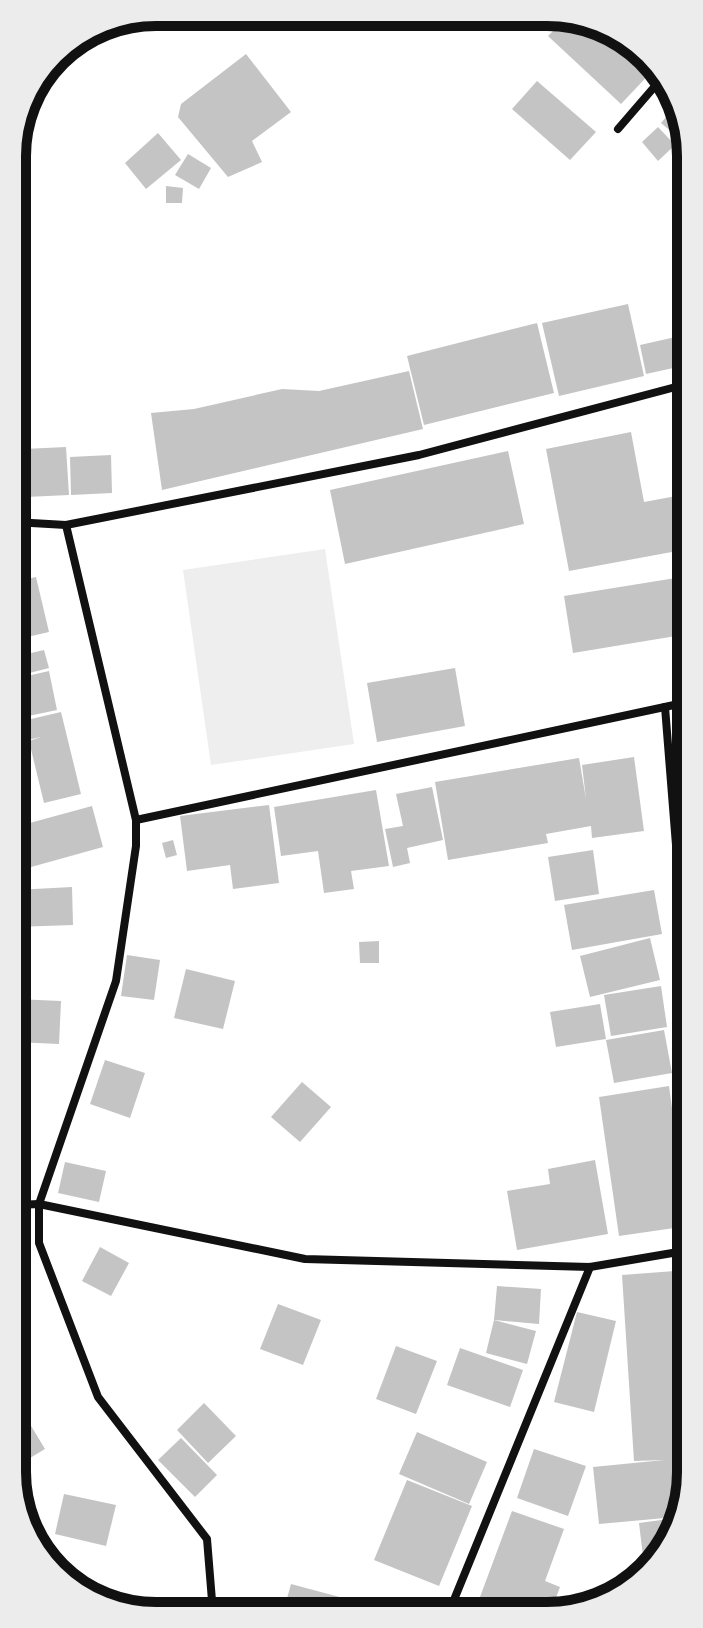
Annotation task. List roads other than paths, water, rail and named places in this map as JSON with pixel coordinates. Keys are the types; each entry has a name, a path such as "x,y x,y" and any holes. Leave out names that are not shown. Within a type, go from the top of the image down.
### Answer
{"street":[{"path":"618,129 656,85"},
{"path":"26,523 66,525 419,455 677,387"},
{"path":"66,525 136,820 136,846 116,981 39,1204 39,1243 98,1397 207,1539 212,1602"},
{"path":"136,820 677,704"},
{"path":"665,707 677,858"},
{"path":"26,1205 39,1204 305,1259 590,1267 677,1252"},
{"path":"453,1602 590,1267"}]}
